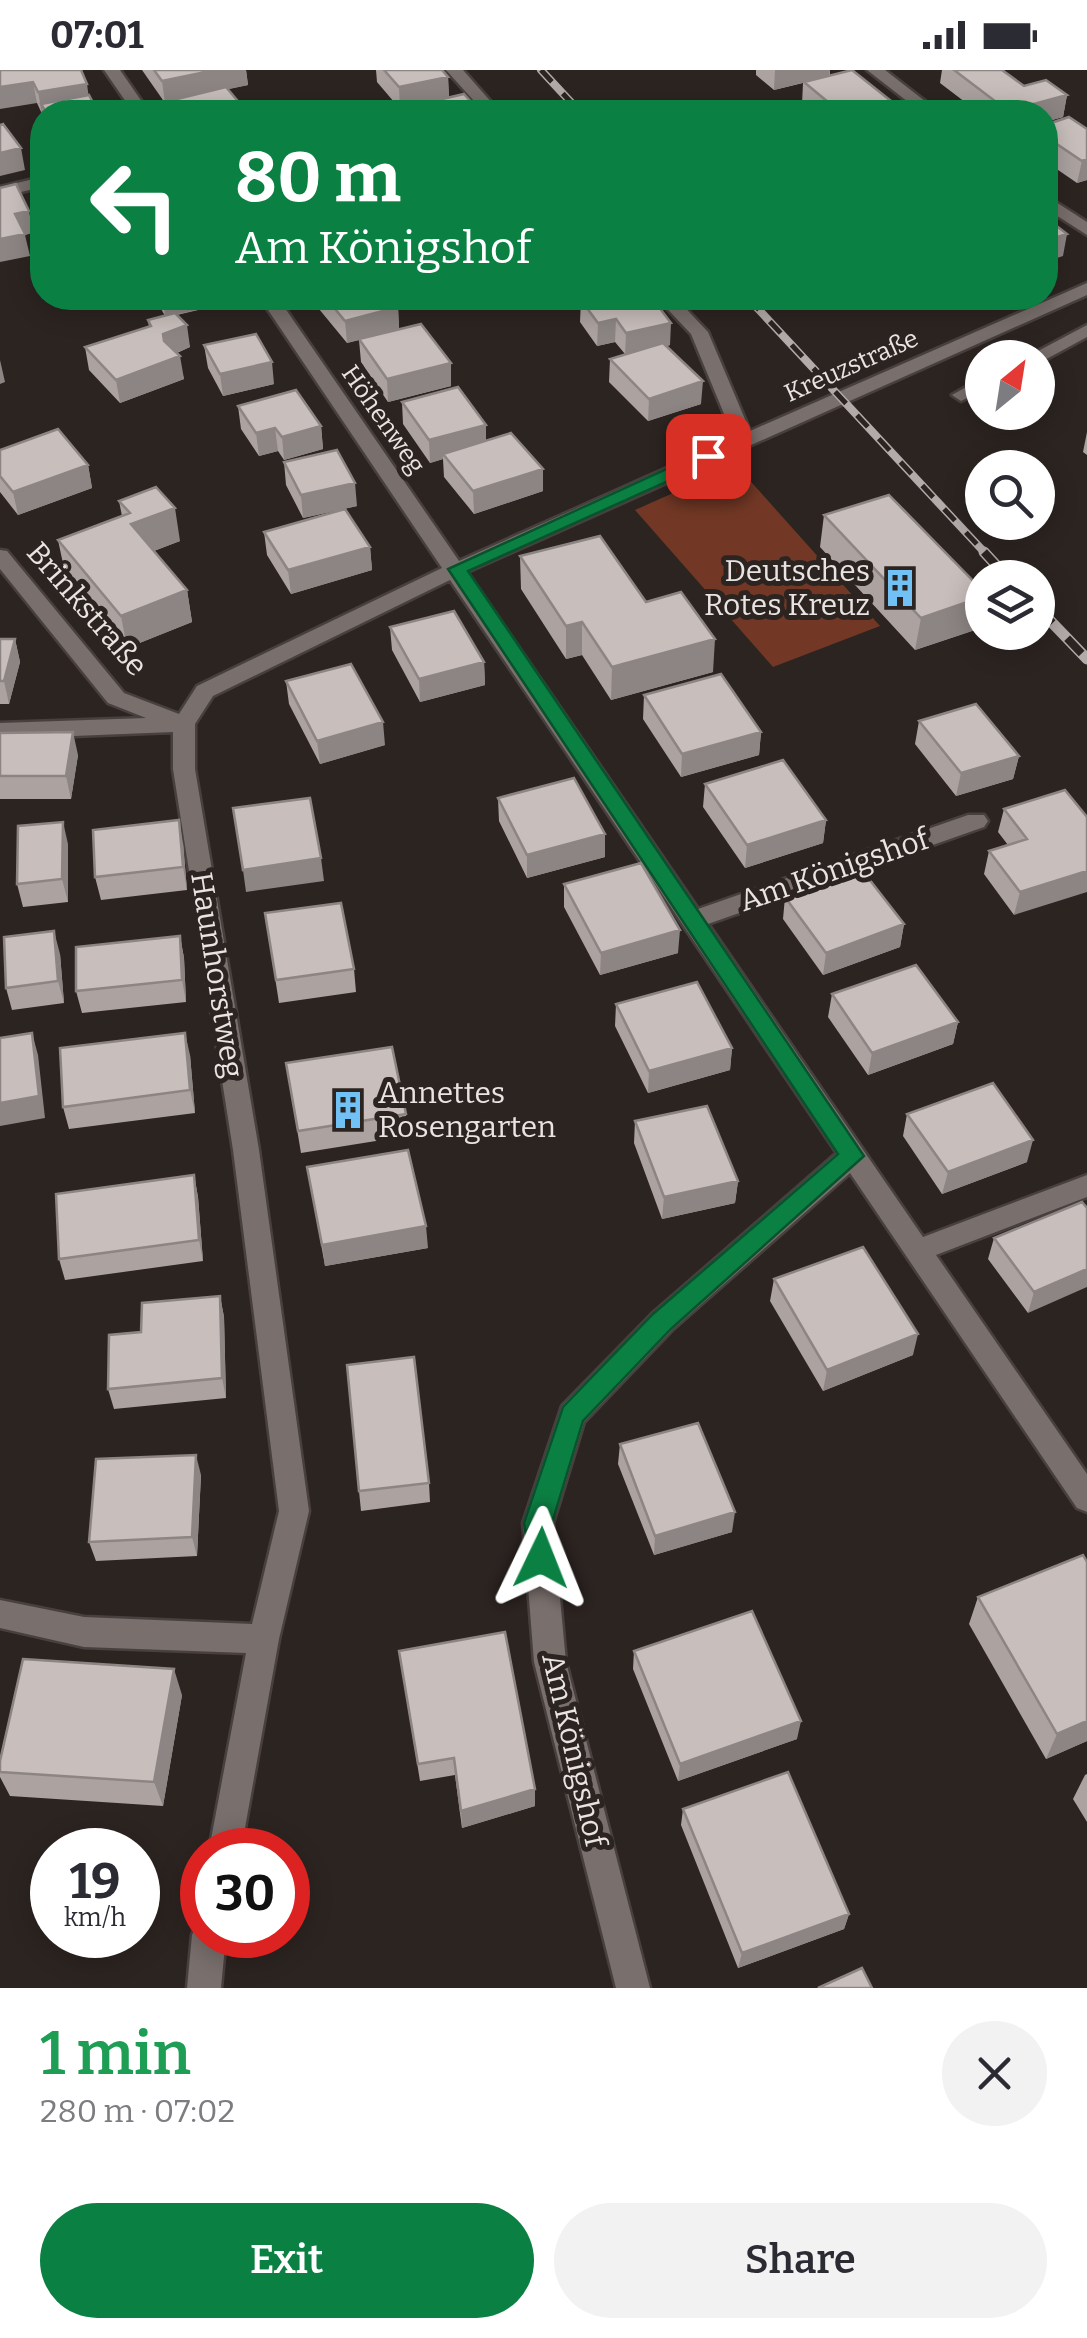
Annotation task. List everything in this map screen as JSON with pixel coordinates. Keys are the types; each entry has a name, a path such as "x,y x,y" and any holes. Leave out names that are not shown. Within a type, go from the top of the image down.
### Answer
{"street":[{"path":"112,70 133,100"},
{"path":"454,70 481,100"},
{"path":"875,70 914,100"},
{"path":"0,192 30,185"},
{"path":"1058,209 1087,230"},
{"name":"Kreuzstraße","path":"1058,301 1087,288"},
{"name":"Höhenweg","path":"277,310 457,569"},
{"path":"0,731 184,724 205,691 457,569 744,440 699,332 678,310"},
{"name":"Kreuzstraße","path":"744,440 1037,310"},
{"path":"1055,347 1087,330"},
{"path":"961,395 965,393"},
{"name":"Brinkstraße","path":"0,556 116,698 184,724"},
{"path":"457,569 1087,1499"},
{"name":"Haunhorstweg","path":"184,724 184,769 246,1150 294,1510 264,1639 229,1828"},
{"name":"Am Königshof","path":"692,920 976,821"},
{"name":"Am Königshof","path":"633,1988 550,1662 538,1523 572,1415 662,1322 852,1156"},
{"path":"916,1251 1087,1186"},
{"path":"0,1614 84,1632 264,1639"},
{"path":"204,1988 207,1958"}],"shaded area":[{"path":"736,465 880,626 773,667 635,510"}],"building":[{"path":"0,70 81,70 87,84 38,92 33,82 0,87"},
{"path":"154,70 215,70 162,81"},
{"path":"384,70 442,70 448,77 399,87"},
{"path":"852,70 890,100 826,100 804,82"},
{"path":"954,70 1002,70 1024,86 1046,80 1067,95 1049,100 994,100"},
{"path":"226,87 237,100 178,100"},
{"path":"464,94 469,100 438,100"},
{"path":"89,95 92,100 62,100"},
{"path":"1069,117 1087,129 1087,159 1082,161 1058,145 1058,121"},
{"path":"3,124 21,148 0,153"},
{"path":"16,184 29,211 15,214 25,234 0,239 0,188"},
{"path":"336,310 387,310 345,321"},
{"path":"588,310 661,310 671,323 626,333 616,319 598,323"},
{"path":"175,313 187,325 163,334 164,341 180,356 116,380 85,347 151,326 148,320"},
{"path":"421,324 451,363 387,379 359,339"},
{"path":"256,334 272,362 220,374 204,345"},
{"path":"663,343 703,381 649,399 610,359"},
{"path":"458,387 486,425 429,440 402,402"},
{"path":"296,390 321,426 282,437 275,428 256,433 238,406"},
{"path":"58,429 88,465 13,492 0,476 0,450"},
{"path":"511,433 543,469 473,491 443,454"},
{"path":"337,450 355,483 301,495 284,462"},
{"path":"156,487 175,508 131,524 187,590 121,616 58,540 130,513 119,501"},
{"path":"889,495 965,573 965,603 921,618 824,515"},
{"path":"345,509 370,547 288,570 264,532"},
{"path":"600,536 646,602 681,592 715,639 612,667 582,622 566,626 520,556"},
{"path":"454,611 484,662 419,679 390,627"},
{"path":"0,639 15,639 4,681 0,681"},
{"path":"351,664 383,722 317,741 286,681"},
{"path":"721,674 761,732 682,754 644,695"},
{"path":"976,704 1019,756 961,773 919,721"},
{"path":"73,732 66,776 0,776 0,733"},
{"path":"783,760 826,820 747,845 705,784"},
{"path":"574,778 605,834 527,855 498,798"},
{"path":"1065,790 1087,817 1087,871 1020,892 989,851 1027,839 1004,809"},
{"path":"310,798 321,858 243,870 233,808"},
{"path":"179,820 183,867 95,877 93,830"},
{"path":"63,822 62,879 17,884 18,826"},
{"path":"641,863 680,930 601,953 564,884"},
{"path":"862,870 904,924 826,953 785,897"},
{"path":"341,903 354,969 276,980 265,913"},
{"path":"54,931 58,981 6,988 4,937"},
{"path":"180,936 182,980 76,991 76,947"},
{"path":"916,965 958,1022 872,1053 832,994"},
{"path":"697,982 732,1048 649,1071 616,1004"},
{"path":"32,1033 39,1096 0,1103 0,1038"},
{"path":"185,1033 190,1090 63,1107 60,1048"},
{"name":"Annettes Rosengarten","path":"392,1047 406,1114 298,1131 286,1063"},
{"path":"993,1083 1033,1140 948,1172 907,1114"},
{"path":"707,1106 738,1181 664,1197 635,1121"},
{"path":"408,1150 426,1226 322,1245 307,1167"},
{"path":"194,1175 199,1240 59,1259 56,1194"},
{"path":"1082,1202 1087,1208 1087,1269 1034,1292 994,1238"},
{"path":"863,1247 918,1334 827,1370 774,1279"},
{"path":"220,1296 222,1378 108,1389 109,1335 141,1332 142,1303"},
{"path":"414,1357 429,1483 359,1491 347,1365"},
{"path":"698,1423 735,1512 655,1536 620,1444"},
{"path":"196,1455 192,1537 89,1542 96,1459"},
{"path":"1083,1555 1087,1562 1087,1721 1057,1734 978,1597"},
{"path":"752,1611 801,1721 680,1764 634,1651"},
{"path":"505,1632 535,1789 461,1811 454,1758 418,1764 399,1651"},
{"path":"23,1659 174,1669 154,1782 0,1772"},
{"path":"788,1772 849,1914 742,1953 683,1809"},
{"path":"862,1968 872,1988 818,1988"}],"railway":[{"path":"541,70 569,100"},
{"path":"759,310 986,554"},
{"path":"984,552 991,560"},
{"path":"1055,626 1087,659"}],"place":[{"name":"Deutsches Rotes Kreuz","path":"900,588"},
{"name":"Annettes Rosengarten","path":"348,1110"}],"route":[{"path":"541,1558 538,1523 572,1415 662,1322 852,1156 457,569 708,456"}]}
